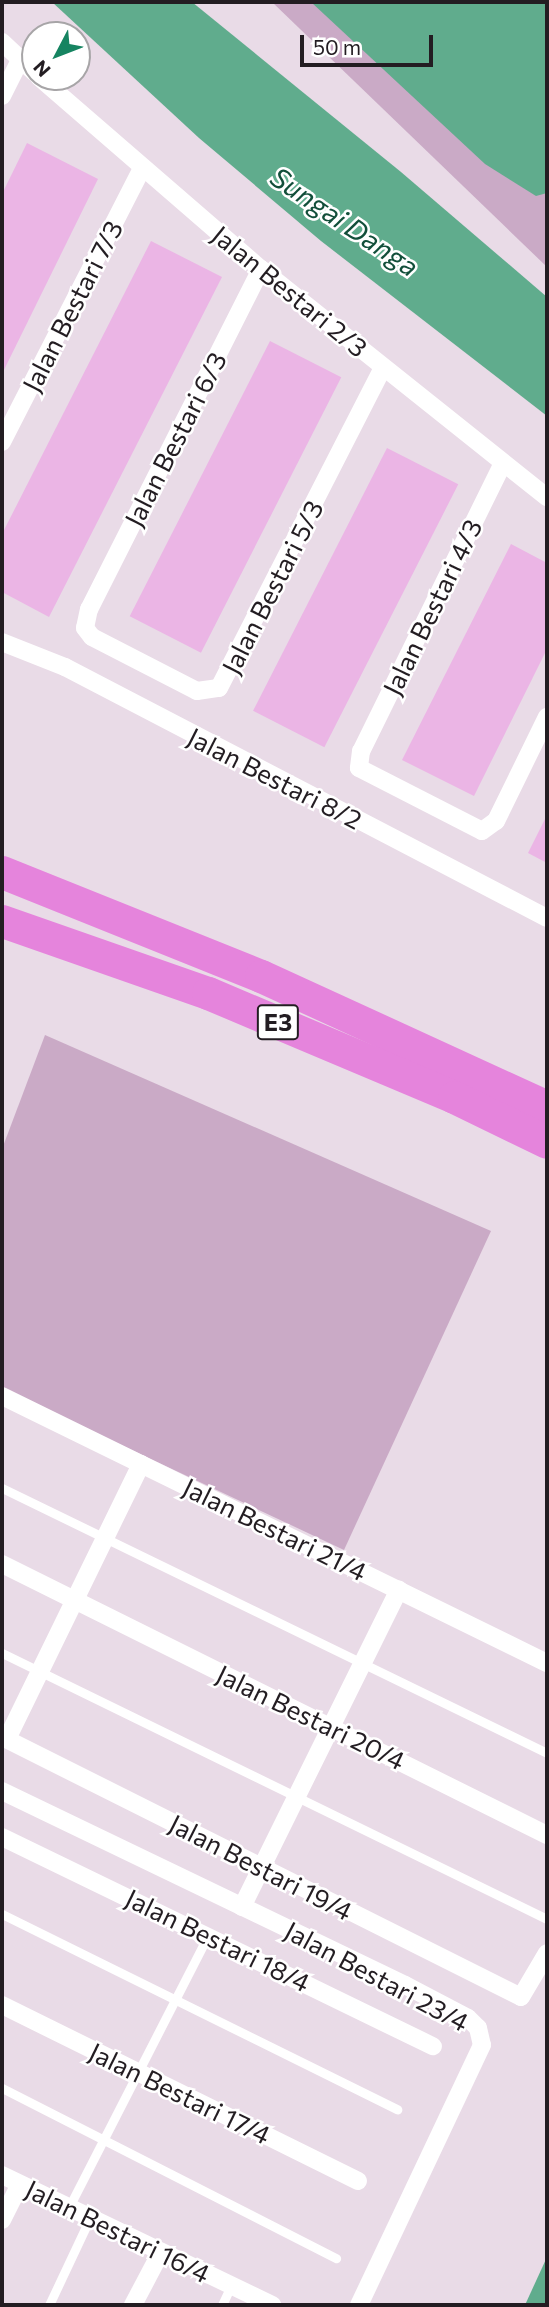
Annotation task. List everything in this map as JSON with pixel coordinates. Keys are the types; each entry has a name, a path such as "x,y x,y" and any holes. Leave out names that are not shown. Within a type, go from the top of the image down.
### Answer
{"highway":[{"name":"E3","path":"2,872 261,976 547,1107"},
{"name":"E3","path":"2,921 208,993 454,1097 547,1142"}],"street":[{"path":"2,42 20,60 2,96"},
{"name":"Jalan Bestari 2/3","path":"55,91 261,269 547,497"},
{"name":"Jalan Bestari 7/3","path":"2,442 142,169"},
{"name":"Jalan Bestari 6/3","path":"89,609 261,269"},
{"name":"Jalan Bestari 5/3","path":"89,609 85,628 101,644 197,691 219,688 383,367"},
{"name":"Jalan Bestari 4/3","path":"503,463 361,751 359,768 365,774 482,831 496,821 547,717"},
{"name":"Jalan Bestari 8/2","path":"2,642 65,667 547,918"},
{"name":"Jalan Bestari 21/4","path":"2,1396 547,1663"},
{"path":"4,1738 141,1464"},
{"name":"Jalan Bestari 20/4","path":"2,1564 547,1835"},
{"path":"242,1907 399,1590"},
{"name":"Jalan Bestari 19/4","path":"4,1738 521,1997 547,1954"},
{"name":"Jalan Bestari 23/4","path":"2,1791 458,2012 478,2028 482,2046 359,2305"},
{"name":"Jalan Bestari 18/4","path":"2,1837 208,1934 433,2046"},
{"name":"Jalan Bestari 17/4","path":"2,2005 358,2181"},
{"name":"Jalan Bestari 16/4","path":"2,2175 272,2305"},
{"path":"2,2220 20,2184"},
{"path":"133,2305 161,2252"}],"lane":[{"path":"2,1489 547,1753"},
{"path":"2,1653 547,1919"},
{"path":"2,1914 397,2109"},
{"path":"69,2207 208,1934"},
{"path":"2,2088 336,2258"},
{"path":"49,2305 90,2218"},
{"path":"222,2305 231,2286"}],"shaded area":[{"path":"272,2 547,2 547,267"},
{"path":"45,1035 491,1231 344,1550 2,1389 2,1149"}],"water":[{"name":"Sungai Danga","path":"52,2 192,2 401,172 547,297 547,416 321,241 199,138 91,38 91,21 73,21"},
{"path":"311,2 547,2 547,193 536,196 485,164"},
{"path":"547,2257 547,2305 525,2305"}],"building":[{"path":"27,143 98,179 2,374 2,194"},
{"path":"151,241 222,277 49,617 2,592 2,534"},
{"path":"270,341 341,377 201,653 130,616"},
{"path":"387,448 458,484 324,747 253,711"},
{"path":"511,544 547,563 547,649 474,796 402,760"},
{"path":"547,815 547,863 528,853"}]}
